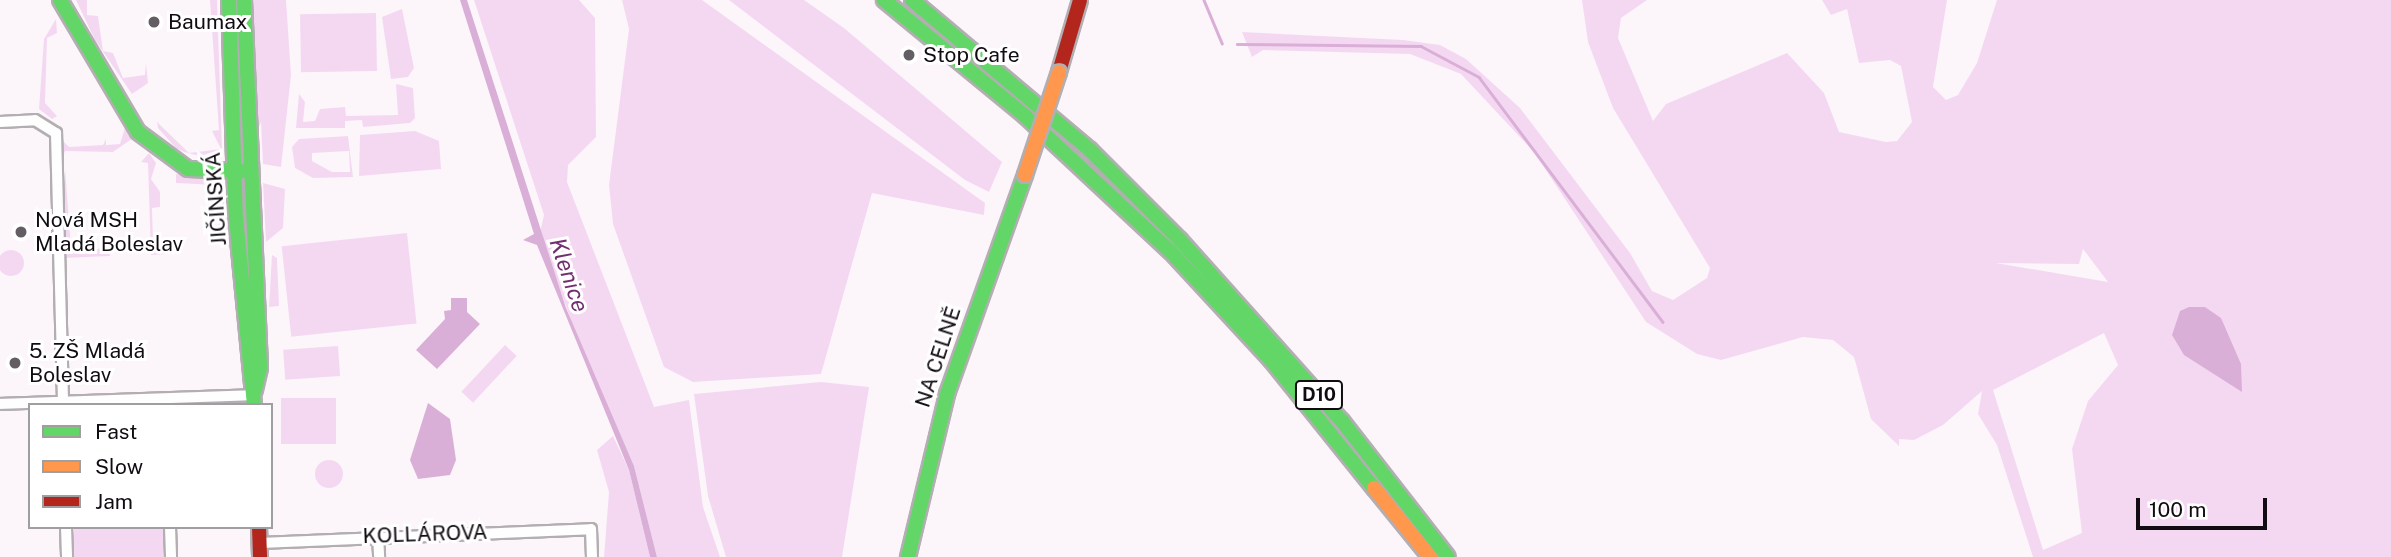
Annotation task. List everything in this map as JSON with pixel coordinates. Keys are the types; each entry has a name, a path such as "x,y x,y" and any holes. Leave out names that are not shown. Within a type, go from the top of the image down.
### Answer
{"main road":[{"path":"60,0 76,37 126,110 140,119 148,138 178,165 242,171"},
{"name":"JIČÍNSKÁ","path":"229,0 242,171 254,400"},
{"name":"JIČÍNSKÁ","path":"242,171 244,0"},
{"name":"D10","path":"884,0 1025,116 1170,251 1271,360 1430,557"},
{"name":"D10","path":"912,0 1090,150 1180,240 1342,421 1448,557"},
{"name":"NA CELNĚ","path":"908,557 947,394 1026,175 1080,0"},
{"path":"259,529 260,550"}],"street":[{"path":"0,122 35,120 56,133 63,403 254,400"},
{"path":"0,404 28,404"},
{"path":"66,529 67,557"},
{"path":"170,529 171,557"},
{"name":"KOLLÁROVA","path":"260,550 378,535 591,529 593,557"},
{"path":"378,535 379,557"}],"shaded area":[{"path":"76,0 87,0 87,15 98,16 103,51 113,53 123,78 145,75 146,63 148,83 132,94 95,40"},
{"path":"210,0 217,0 222,149 200,156 184,152 176,148 158,128 157,122 189,153 221,149 212,131 219,130"},
{"path":"248,0 286,0 291,75 281,167 263,164 261,122 253,143"},
{"path":"460,0 467,0 566,308 634,466 657,557 650,557 629,470 537,245 523,240 534,234"},
{"path":"474,0 579,0 595,18 596,137 568,165 567,182 654,407 689,400 703,507 720,557 657,557 634,466 579,343 540,233 544,215"},
{"path":"622,0 702,0 985,203 984,215 872,193 821,374 693,382 664,367 613,224 609,185 629,29"},
{"path":"729,0 804,0 844,28 1002,162 989,192 965,180"},
{"path":"1582,0 1647,0 1621,18 1618,38 1653,121 1666,104 1787,53 1824,93 1839,132 1886,142 1897,141 1912,122 1901,66 1890,60 1859,63 1847,9 1831,15 1822,0 1947,0 1933,87 1946,100 1958,95 1977,63 1997,0 2391,0 2391,557 2033,557 1997,445 1978,414 1982,391 1943,425 1914,440 1899,439 1899,446 1871,419 1854,357 1833,340 1803,337 1721,360 1697,354 1646,322 1534,152 1461,74 1410,54 1263,50 1252,57 1242,32 1403,40 1440,45 1466,59 1520,108 1630,253 1652,291 1673,300 1707,278 1710,268 1613,108 1588,42","holes":["2083,249 2108,282 1996,263 2079,264","2104,333 2118,365 2088,401 2072,449 2082,533 2043,550 1993,390"]},
{"path":"402,9 414,68 408,77 391,79 382,17"},
{"path":"376,13 377,71 301,72 300,14"},
{"path":"56,19 57,33 47,38 45,103 57,116 52,119 39,109 44,39"},
{"path":"396,84 413,88 415,118 410,123 363,127 362,120 345,121 345,128 296,128 299,94 305,102 303,122 315,121 320,109 345,107 346,116 398,115"},
{"path":"126,124 133,138 113,152 65,151 63,157 63,141 69,147 103,145 106,139 106,145 120,144"},
{"path":"415,131 439,141 441,169 359,176 360,135"},
{"path":"348,136 353,177 313,178 295,168 292,147 299,139","holes":["349,151 350,172 332,172 312,161 312,153"]},
{"path":"149,153 156,163 151,179 160,192 160,207 152,208 153,242 165,244 166,254 151,255 148,163 141,162"},
{"path":"65,168 71,248 109,249 110,256 64,258"},
{"path":"176,174 221,179 230,251 219,227 217,185 176,183"},
{"path":"263,183 285,189 283,228 266,242"},
{"path":"407,233 417,324 291,337 282,246"},
{"path":"6,251 16,251 23,258 23,268 16,275 6,275 -1,268 -1,258"},
{"path":"272,255 277,258 279,306 269,307"},
{"path":"451,298 467,298 467,312 480,324 437,369 416,350 445,319 444,311 451,310"},
{"path":"2189,307 2205,307 2221,318 2241,364 2242,392 2184,355 2172,335 2180,311"},
{"path":"505,345 517,356 473,403 461,392"},
{"path":"338,346 340,376 285,380 283,350"},
{"path":"821,382 869,387 842,557 726,557 708,496 694,394"},
{"path":"281,398 336,398 336,444 281,444"},
{"path":"428,403 450,419 456,460 450,475 418,479 410,460"},
{"path":"613,436 629,470 650,557 604,557 609,492 597,450"},
{"path":"329,460 339,464 343,474 339,484 329,488 319,484 315,474 319,464"},
{"path":"74,529 164,529 164,557 74,557"}],"waterway":[{"path":"1204,0 1222,43"},
{"path":"1237,44 1421,46 1479,77 1663,322"}],"traffic: fast":[{"path":"60,0 138,132 188,169 241,171"},
{"path":"229,0 236,218 254,403"},
{"path":"244,0 260,368 255,390"},
{"path":"884,0 1025,116 1170,251 1271,360 1374,488"},
{"path":"912,0 1090,150 1180,240 1342,421 1448,557"},
{"path":"908,557 947,394 1025,175"}],"traffic: slow":[{"path":"1025,175 1059,72"},
{"path":"1374,488 1430,557"}],"traffic: jam":[{"path":"1059,72 1080,0"},
{"path":"259,529 260,557"}],"place":[{"name":"Baumax","path":"154,22"},
{"name":"Stop Cafe","path":"909,55"},
{"name":"Nová MSH Mladá Boleslav","path":"21,232"},
{"name":"5. ZŠ Mladá Boleslav","path":"15,363"}],"water label":[{"name":"Klenice","path":"569,275"}]}
